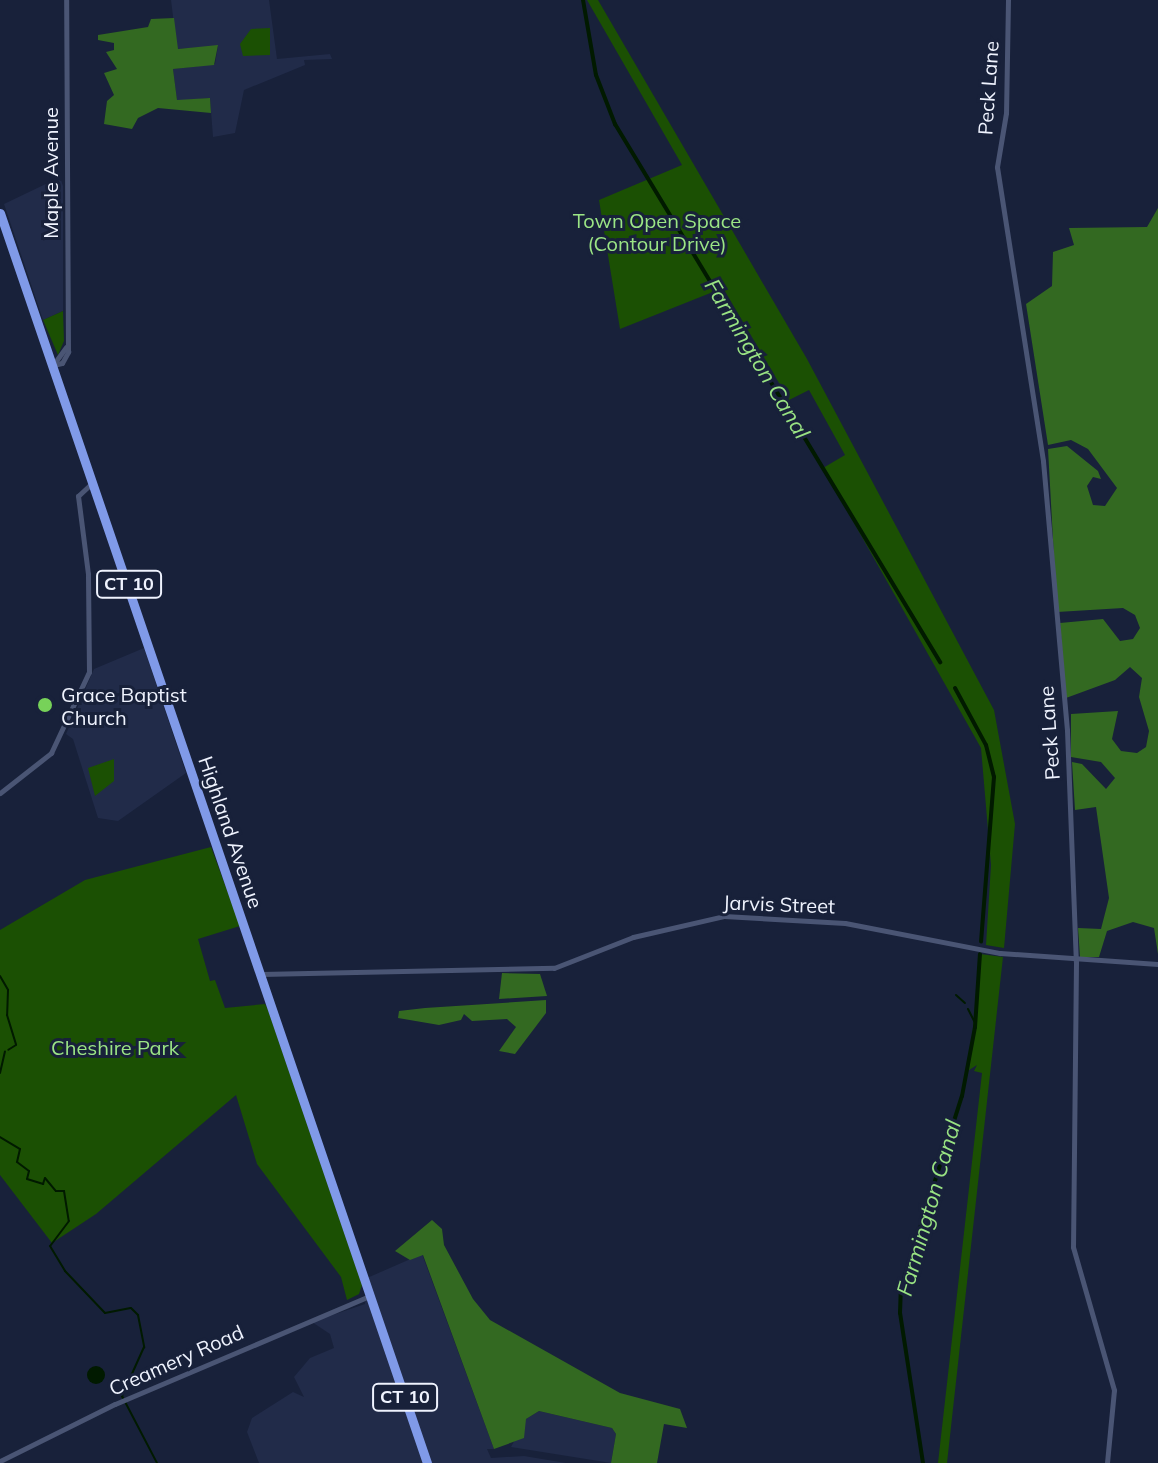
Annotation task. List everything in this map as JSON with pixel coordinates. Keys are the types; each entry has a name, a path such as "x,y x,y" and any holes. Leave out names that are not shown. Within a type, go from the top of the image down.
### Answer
{"highway":[{"name":"Highland Avenue","path":"0,213 427,1463"}],"street":[{"name":"Maple Avenue","path":"53,365 66,346 66,0"},
{"name":"Peck Lane","path":"1008,0 1006,113 997,167 1043,461 1067,730 1076,962 1073,1247 1114,1390 1107,1463"},
{"path":"0,793 51,753 87,679 88,574 78,496 92,483"},
{"name":"Jarvis Street","path":"260,974 554,968 633,937 724,916 845,923 1076,962 1158,964"},
{"name":"Creamery Road","path":"0,1461 119,1402 370,1296"}],"shaded area":[{"path":"171,0 269,0 277,59 330,54 332,59 304,60 305,65 244,90 235,133 213,137 210,98 177,101 173,69 215,64 218,46 177,49"},
{"path":"61,180 63,186 63,311 43,320 4,204 52,181"},
{"path":"144,648 186,773 118,821 98,818 73,739 66,734 94,669"},
{"path":"422,1254 494,1449 487,1449 491,1458 524,1456 566,1463 259,1463 247,1432 252,1418 293,1392 304,1397 294,1377 310,1358 334,1348 330,1334 312,1322 365,1304 367,1278"},
{"path":"96,1366 105,1375 96,1384 87,1375"},
{"path":"539,1411 612,1428 616,1434 611,1463 511,1447 526,1419"}],"green space":[{"name":"Town Open Space (Contour Drive)","path":"587,0 598,0 807,359 994,710 1015,824 1004,948 986,945 991,865 981,748 823,468 845,455 809,390 789,400 723,288 620,329 599,200 682,165"},
{"path":"174,18 178,49 218,45 214,65 173,69 177,100 210,98 211,113 158,108 138,118 132,129 104,124 107,101 114,95 104,73 117,69 106,52 114,50 114,43 98,40 98,35 148,27 151,19"},
{"path":"270,28 270,55 243,56 240,44 251,29"},
{"path":"1158,208 1158,954 1154,928 1133,922 1107,931 1099,957 1080,957 1078,928 1101,929 1109,898 1096,807 1075,810 1072,762 1082,764 1106,789 1115,778 1101,762 1071,757 1071,714 1118,711 1112,739 1121,751 1137,753 1146,747 1149,731 1139,697 1142,678 1130,667 1115,680 1066,698 1060,623 1103,619 1120,641 1133,639 1140,628 1135,615 1123,608 1057,612 1048,449 1067,446 1098,471 1101,479 1093,477 1087,486 1093,505 1105,506 1117,488 1088,449 1071,440 1048,445 1026,304 1052,286 1053,252 1074,245 1069,228 1147,227"},
{"path":"63,311 64,341 58,355 43,320"},
{"path":"114,759 114,781 95,796 88,768"},
{"name":"Cheshire Park","path":"211,847 240,926 198,939 210,981 215,980 225,1008 265,1004 268,1010 362,1285 359,1294 347,1300 341,1277 257,1164 236,1095 96,1214 52,1243 0,1175 0,930 85,880"},
{"path":"980,954 1003,957 947,1463 938,1463 982,1073 974,1071 977,1065 969,1070"},
{"path":"502,973 540,974 547,996 499,999"},
{"path":"546,1000 546,1013 515,1054 499,1051 516,1027 507,1019 472,1021 464,1014 461,1020 439,1025 398,1018 399,1011"},
{"path":"432,1220 442,1229 444,1245 473,1299 490,1320 620,1393 680,1409 687,1428 664,1424 657,1463 611,1463 616,1434 612,1428 539,1411 526,1419 524,1438 494,1449 423,1255 410,1260 395,1251"}],"waterway":[{"name":"Farmington Canal","path":"583,0 596,75 615,124 940,662"},
{"name":"Farmington Canal","path":"955,688 986,745 994,777 981,941"},
{"name":"Farmington Canal","path":"923,1463 900,1313 901,1288 962,1096 975,1027 980,954"},
{"path":"0,976 8,990 7,1015 16,1045 8,1050"},
{"path":"956,995 965,1003"},
{"path":"968,1009 975,1023"},
{"path":"0,1073 5,1052"},
{"path":"0,1137 20,1149 17,1162 29,1171 27,1179 43,1184 45,1178 56,1191 64,1191 69,1221 50,1246 65,1271 105,1313 131,1308 138,1315 144,1347 122,1396 157,1463"}],"place":[{"name":"Grace Baptist Church","path":"45,705"}]}
